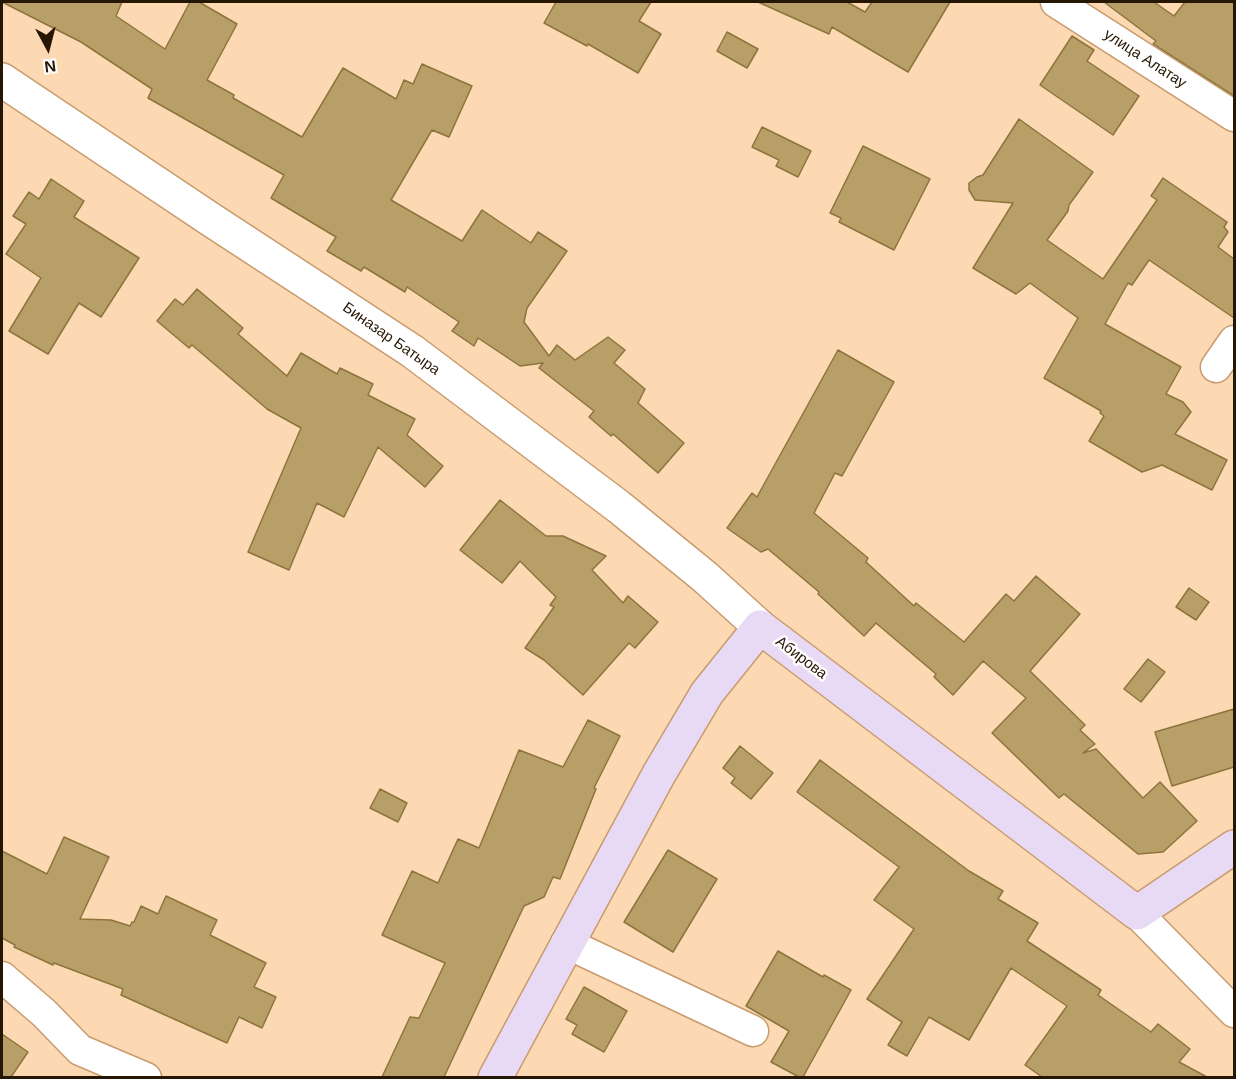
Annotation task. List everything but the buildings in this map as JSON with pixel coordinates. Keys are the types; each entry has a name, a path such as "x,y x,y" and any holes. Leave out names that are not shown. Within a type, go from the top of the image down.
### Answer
{"main road":[{"name":"Абирова","path":"495,1077 658,774 707,693 760,627 1137,913"},
{"path":"1137,913 1234,847"}],"street":[{"name":"улица Алатау","path":"1056,2 1234,116"},
{"name":"Биназар Батыра","path":"2,80 412,351 619,507 705,577 760,627"},
{"path":"1216,367 1234,341"},
{"path":"1137,913 1234,1012"},
{"path":"566,944 753,1031"},
{"path":"2,977 44,1013 80,1050 146,1077"}]}
